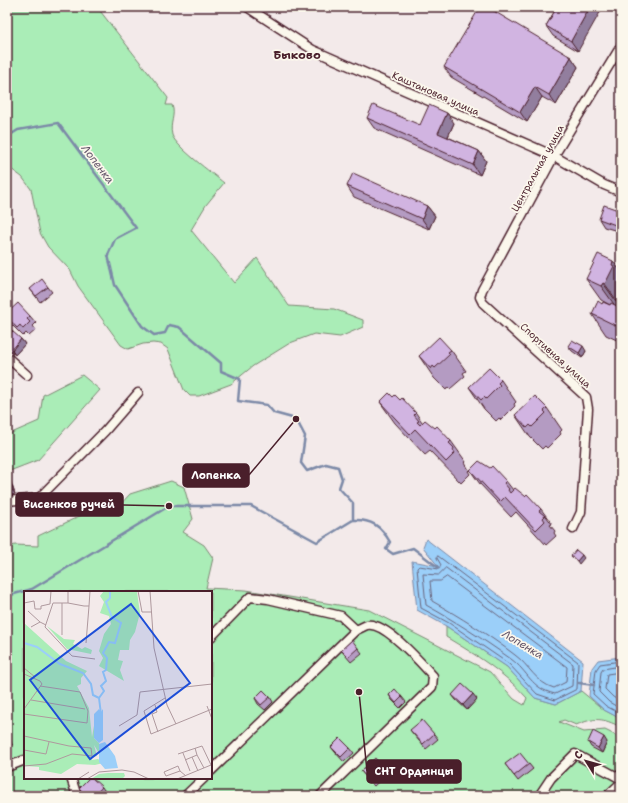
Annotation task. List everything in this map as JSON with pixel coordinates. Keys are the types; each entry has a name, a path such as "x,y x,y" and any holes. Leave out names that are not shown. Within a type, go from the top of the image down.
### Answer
{"street":[{"name":"Каштановая улица","path":"247,7 313,50 554,156 604,185 621,192"},
{"name":"Центральная улица","path":"483,303 480,297 482,290 554,156 621,46"},
{"name":"Спортивная улица","path":"483,303 586,397 588,409 581,512 573,530"},
{"path":"7,357 26,375"},
{"path":"7,501 39,498 105,431 138,393"},
{"path":"212,636 250,597 268,598 341,616 356,630"},
{"path":"212,770 356,630 368,624 380,627 402,643 433,676 432,687 320,796"},
{"path":"539,796 551,778 575,754 621,779"},
{"path":"7,767 24,760"},
{"path":"71,779 77,796"},
{"path":"185,796 203,779"},
{"path":"606,796 621,783"}],"green space":[{"path":"7,7 97,7 168,98 166,105 172,105 173,109 171,131 175,140 187,153 224,183 206,205 191,230 234,283 257,258 289,306 334,309 363,320 363,327 340,337 314,334 290,343 253,366 231,384 199,396 190,396 184,390 168,349 161,344 143,344 128,349 121,345 78,286 70,270 48,247 40,233 31,189 22,177 7,166"},
{"path":"82,375 100,390 38,460 7,472 7,435 39,421 43,395"},
{"path":"171,481 184,487 193,519 183,532 204,545 213,558 206,588 246,590 369,610 490,672 514,699 524,705 527,698 509,680 479,657 446,637 446,626 507,667 535,698 556,704 581,691 604,710 621,719 621,727 604,720 594,720 576,725 564,720 559,722 584,732 605,730 621,738 621,796 7,796 7,548 15,545 38,546 38,536 86,513 96,504 117,508 130,494"}],"water":[{"path":"426,539 583,661 581,691 556,704 535,698 507,667 446,626 417,610 412,561 438,566 423,547"},
{"path":"621,657 621,719 604,710 589,696 592,668 598,660"}],"building":[{"path":"480,7 487,7 571,57 549,95 535,87 520,112 444,67"},
{"path":"557,7 590,7 571,41 546,26"},
{"path":"373,105 420,125 429,105 447,113 438,133 479,151 473,165 367,118"},
{"path":"353,173 427,206 422,219 347,186"},
{"path":"604,205 621,211 621,227 599,219"},
{"path":"598,254 613,261 612,265 614,266 605,284 603,283 601,286 586,279"},
{"path":"42,279 48,287 36,296 30,289"},
{"path":"598,301 602,304 603,302 610,305 611,303 621,308 621,328 592,314"},
{"path":"18,303 30,316 27,319 30,322 23,329 20,325 17,328 7,317 7,313"},
{"path":"12,331 21,339 12,350 7,346 7,336"},
{"path":"439,337 451,350 448,352 450,354 435,368 433,366 431,369 419,356"},
{"path":"572,340 583,346 579,353 568,346"},
{"path":"489,368 501,380 498,383 500,385 486,399 484,397 481,400 469,387"},
{"path":"389,393 393,397 395,395 400,400 402,398 416,413 414,415 419,421 417,422 420,425 425,420 435,428 437,426 451,441 449,443 454,448 453,450 455,453 446,462 415,429 410,434 380,402"},
{"path":"535,396 547,408 544,411 546,413 532,427 530,425 527,428 515,415"},
{"path":"479,461 490,468 492,466 506,481 504,483 509,489 508,490 510,493 515,488 525,496 527,494 541,509 539,511 545,516 543,518 545,521 536,530 505,497 500,502 470,470"},
{"path":"576,550 582,555 577,561 571,556"},
{"path":"352,640 358,648 348,657 341,650"},
{"path":"462,684 473,694 463,705 452,695"},
{"path":"395,689 402,697 396,703 389,695"},
{"path":"263,690 270,697 261,705 255,698"},
{"path":"422,720 434,734 423,744 410,730"},
{"path":"593,731 604,737 598,748 588,742"},
{"path":"340,738 350,748 341,757 331,747"},
{"path":"520,753 529,764 514,776 505,764"},
{"path":"375,758 384,768 370,781 361,771"},
{"path":"88,779 93,779 102,787 94,796 87,796 79,788"}],"waterway":[{"name":"Лопенка","path":"7,137 18,130 58,123 136,228 115,239 108,255 115,285 142,326 154,335 165,333 169,325 179,327 221,363 221,371 240,379 238,401 267,405 274,413 296,419 305,436 301,463 307,471 326,464 338,467 342,479 339,488 353,503 353,520 370,522 379,528 387,536 390,542 386,549 393,554 413,548 439,568"},
{"path":"25,591 32,589 169,506 251,506 317,542 353,520"},
{"path":"7,596 24,591"},
{"name":"Лопенка","path":"579,683 594,685"}],"place":[{"name":"Лопенка","path":"296,419"},
{"name":"Висенков ручей","path":"169,506"},
{"name":"СНТ Ордынцы","path":"359,692"}],"district":[{"name":"Быково","path":"297,55"}]}
